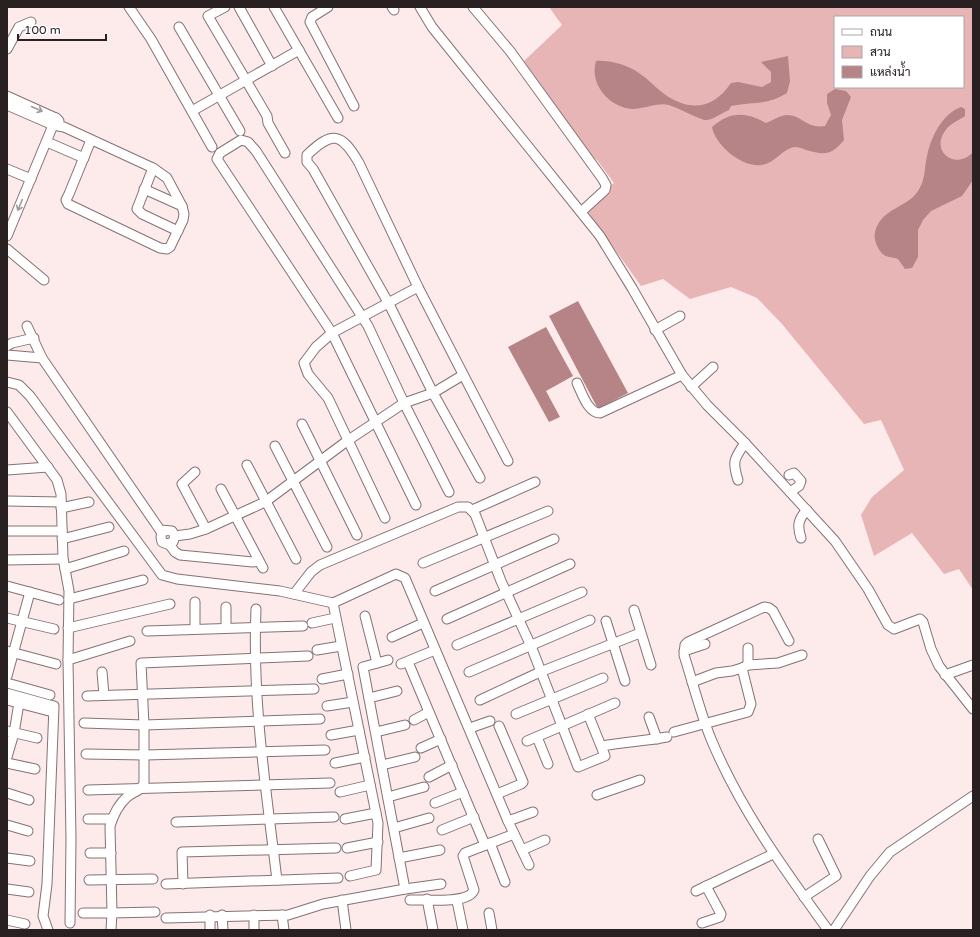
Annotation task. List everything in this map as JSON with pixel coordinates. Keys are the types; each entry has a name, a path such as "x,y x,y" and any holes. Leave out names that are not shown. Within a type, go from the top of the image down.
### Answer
{"street":[{"path":"130,7 151,39 212,147"},
{"path":"225,7 208,16 267,116 268,123 285,153"},
{"path":"238,7 272,66"},
{"path":"274,7 338,118"},
{"path":"328,7 312,17 310,22 354,106"},
{"path":"420,7 432,27 581,212 608,249 682,375 691,387 745,443 841,549 868,589 888,625 894,629 915,620 920,619 923,622 934,657 945,675 973,709"},
{"path":"473,7 510,52 606,185 605,190 581,212"},
{"path":"7,49 19,27 31,22"},
{"path":"180,27 240,131"},
{"path":"192,111 299,50"},
{"path":"7,96 64,127 153,168 168,178 182,206 183,220 170,247 163,249 71,206 66,200 91,140"},
{"path":"7,105 55,121"},
{"path":"7,236 55,121"},
{"path":"480,478 433,392 389,304 313,169 307,162 307,155 328,138 335,137 340,140 354,156 418,287 508,461"},
{"path":"416,505 332,333 217,159 220,153 241,140 248,142 256,151 368,326 404,403 449,492"},
{"path":"47,142 84,158"},
{"path":"153,168 137,206 139,212 178,231"},
{"path":"7,169 31,179"},
{"path":"144,189 182,206"},
{"path":"7,249 44,280"},
{"path":"385,518 347,441 328,398 304,367 304,363 308,355 332,333 389,304 418,287"},
{"path":"655,330 680,316"},
{"path":"27,326 34,338 42,358 160,530 170,530 175,552 180,555 253,562 261,565 221,489"},
{"path":"7,346 12,343 34,338"},
{"path":"7,355 42,358"},
{"path":"691,387 713,367"},
{"path":"172,540 206,529 265,502 347,441 404,403 433,392 463,375"},
{"path":"577,383 590,408 593,411 600,413 682,375"},
{"path":"7,382 19,385 30,396 162,575 170,578 294,594 333,602 396,574 400,574 405,578 423,623 470,728 508,821 529,865"},
{"path":"7,412 59,484 64,564 69,599 68,660 71,839 70,923"},
{"path":"302,424 357,535"},
{"path":"738,480 734,468 734,459 745,443"},
{"path":"275,446 327,547"},
{"path":"247,465 296,559"},
{"path":"7,470 48,467"},
{"path":"195,472 182,484 206,529"},
{"path":"789,475 794,473 801,481 799,486 790,492"},
{"path":"472,510 535,482"},
{"path":"7,501 61,505 88,502"},
{"path":"294,594 306,576 320,565 458,507 468,507 472,510 485,538 578,767 604,757 605,754 588,714"},
{"path":"801,538 798,530 799,520 807,510"},
{"path":"423,563 548,511"},
{"path":"7,531 62,535 109,527"},
{"path":"435,590 554,539"},
{"path":"7,560 64,564 124,551"},
{"path":"447,619 570,564"},
{"path":"69,599 143,580"},
{"path":"7,586 59,600"},
{"path":"7,676 10,652 22,622 30,592"},
{"path":"457,645 582,592"},
{"path":"195,602 195,628"},
{"path":"333,602 335,618 376,813 378,842 376,870 350,876"},
{"path":"68,628 170,604"},
{"path":"226,607 226,627"},
{"path":"789,641 773,611 764,607 688,642 684,651 705,723 746,812 773,854 828,930"},
{"path":"256,609 254,658 257,690 257,720 278,880"},
{"path":"634,610 651,665"},
{"path":"365,616 377,663"},
{"path":"7,618 54,630"},
{"path":"147,631 308,624 335,618"},
{"path":"469,672 590,620"},
{"path":"606,621 626,681"},
{"path":"392,637 423,623"},
{"path":"480,700 540,672 640,633"},
{"path":"68,660 130,641"},
{"path":"684,651 706,644"},
{"path":"317,650 341,646"},
{"path":"602,746 657,739 749,710 751,704 745,666 748,648"},
{"path":"435,650 405,663 430,712 474,817 505,882"},
{"path":"10,652 56,664"},
{"path":"111,930 112,879 110,826 112,819 127,797 141,789 144,783 145,755 141,663 308,656"},
{"path":"692,682 716,673 732,672 745,666 778,663 802,656"},
{"path":"388,660 363,667 405,889"},
{"path":"945,675 973,665"},
{"path":"102,672 104,695"},
{"path":"322,679 348,674"},
{"path":"516,714 603,678"},
{"path":"7,683 50,695"},
{"path":"87,696 143,693 314,689"},
{"path":"369,698 398,691"},
{"path":"7,693 54,706 47,884 43,916 48,930"},
{"path":"7,700 54,712"},
{"path":"327,706 353,702"},
{"path":"7,757 11,732 19,703"},
{"path":"527,741 615,703"},
{"path":"414,720 430,712"},
{"path":"649,717 657,739"},
{"path":"84,723 144,725 320,719"},
{"path":"470,728 490,720"},
{"path":"376,732 405,725"},
{"path":"497,794 522,784 523,782 499,726"},
{"path":"331,735 359,730"},
{"path":"11,732 37,738"},
{"path":"537,736 548,764"},
{"path":"421,748 441,739"},
{"path":"86,754 145,755 325,750"},
{"path":"336,763 365,757"},
{"path":"382,765 415,757"},
{"path":"7,763 35,769"},
{"path":"429,776 452,765"},
{"path":"597,795 640,780"},
{"path":"88,790 330,783"},
{"path":"340,792 370,785"},
{"path":"388,798 424,787"},
{"path":"435,803 463,792"},
{"path":"7,793 29,800"},
{"path":"834,930 870,876 890,852 973,796"},
{"path":"508,821 533,812"},
{"path":"345,819 376,813"},
{"path":"176,822 334,817"},
{"path":"442,830 474,817"},
{"path":"394,828 429,818"},
{"path":"88,819 112,819"},
{"path":"7,825 28,831"},
{"path":"410,900 427,899 457,901 473,893 474,890 463,856 514,834"},
{"path":"804,897 836,876 818,839"},
{"path":"522,850 545,840"},
{"path":"347,848 378,842"},
{"path":"183,884 182,852 336,848"},
{"path":"399,858 440,850"},
{"path":"90,854 111,853"},
{"path":"696,891 773,854"},
{"path":"7,858 30,861"},
{"path":"166,884 338,878"},
{"path":"89,880 153,879"},
{"path":"166,918 210,915 282,915 342,900 441,884"},
{"path":"702,923 720,917 721,914 706,886"},
{"path":"7,889 29,892"},
{"path":"427,899 431,930"},
{"path":"342,900 346,930"},
{"path":"457,901 463,930"},
{"path":"83,913 112,914 155,912"},
{"path":"489,913 492,930"},
{"path":"210,915 210,930"},
{"path":"222,915 223,930"},
{"path":"254,915 254,930"},
{"path":"282,915 284,930"},
{"path":"7,920 25,924"}],"green space":[{"path":"549,7 973,7 973,590 959,569 944,574 912,533 874,556 861,515 872,497 904,470 881,420 864,424 782,324 757,298 731,287 690,299 663,279 641,286 584,206 614,183 597,160 592,157 524,61 562,25"}],"water":[{"path":"788,56 790,81 787,93 766,102 731,106 729,110 707,120 665,104 632,109 616,104 603,93 595,78 596,61 607,61 624,65 635,70 672,99 691,105 700,105 716,99 731,83 738,82 762,87 771,82 771,72 761,62"},
{"path":"835,89 846,91 851,97 842,120 844,140 831,152 818,153 794,147 785,151 767,164 754,165 746,163 731,154 718,141 714,134 712,127 726,118 738,115 745,115 766,123 787,115 797,117 813,126 825,126 831,115 827,103 827,94"},
{"path":"961,107 965,109 965,116 951,124 945,131 941,139 941,146 943,152 953,159 959,160 973,152 973,180 962,196 931,211 923,220 918,230 918,257 912,268 905,269 898,259 888,257 881,252 876,242 875,232 878,224 888,213 913,197 921,187 931,141 938,127 948,115"},
{"path":"578,301 628,393 598,409 549,316"},
{"path":"546,327 573,376 546,391 560,417 549,422 508,347"}]}
